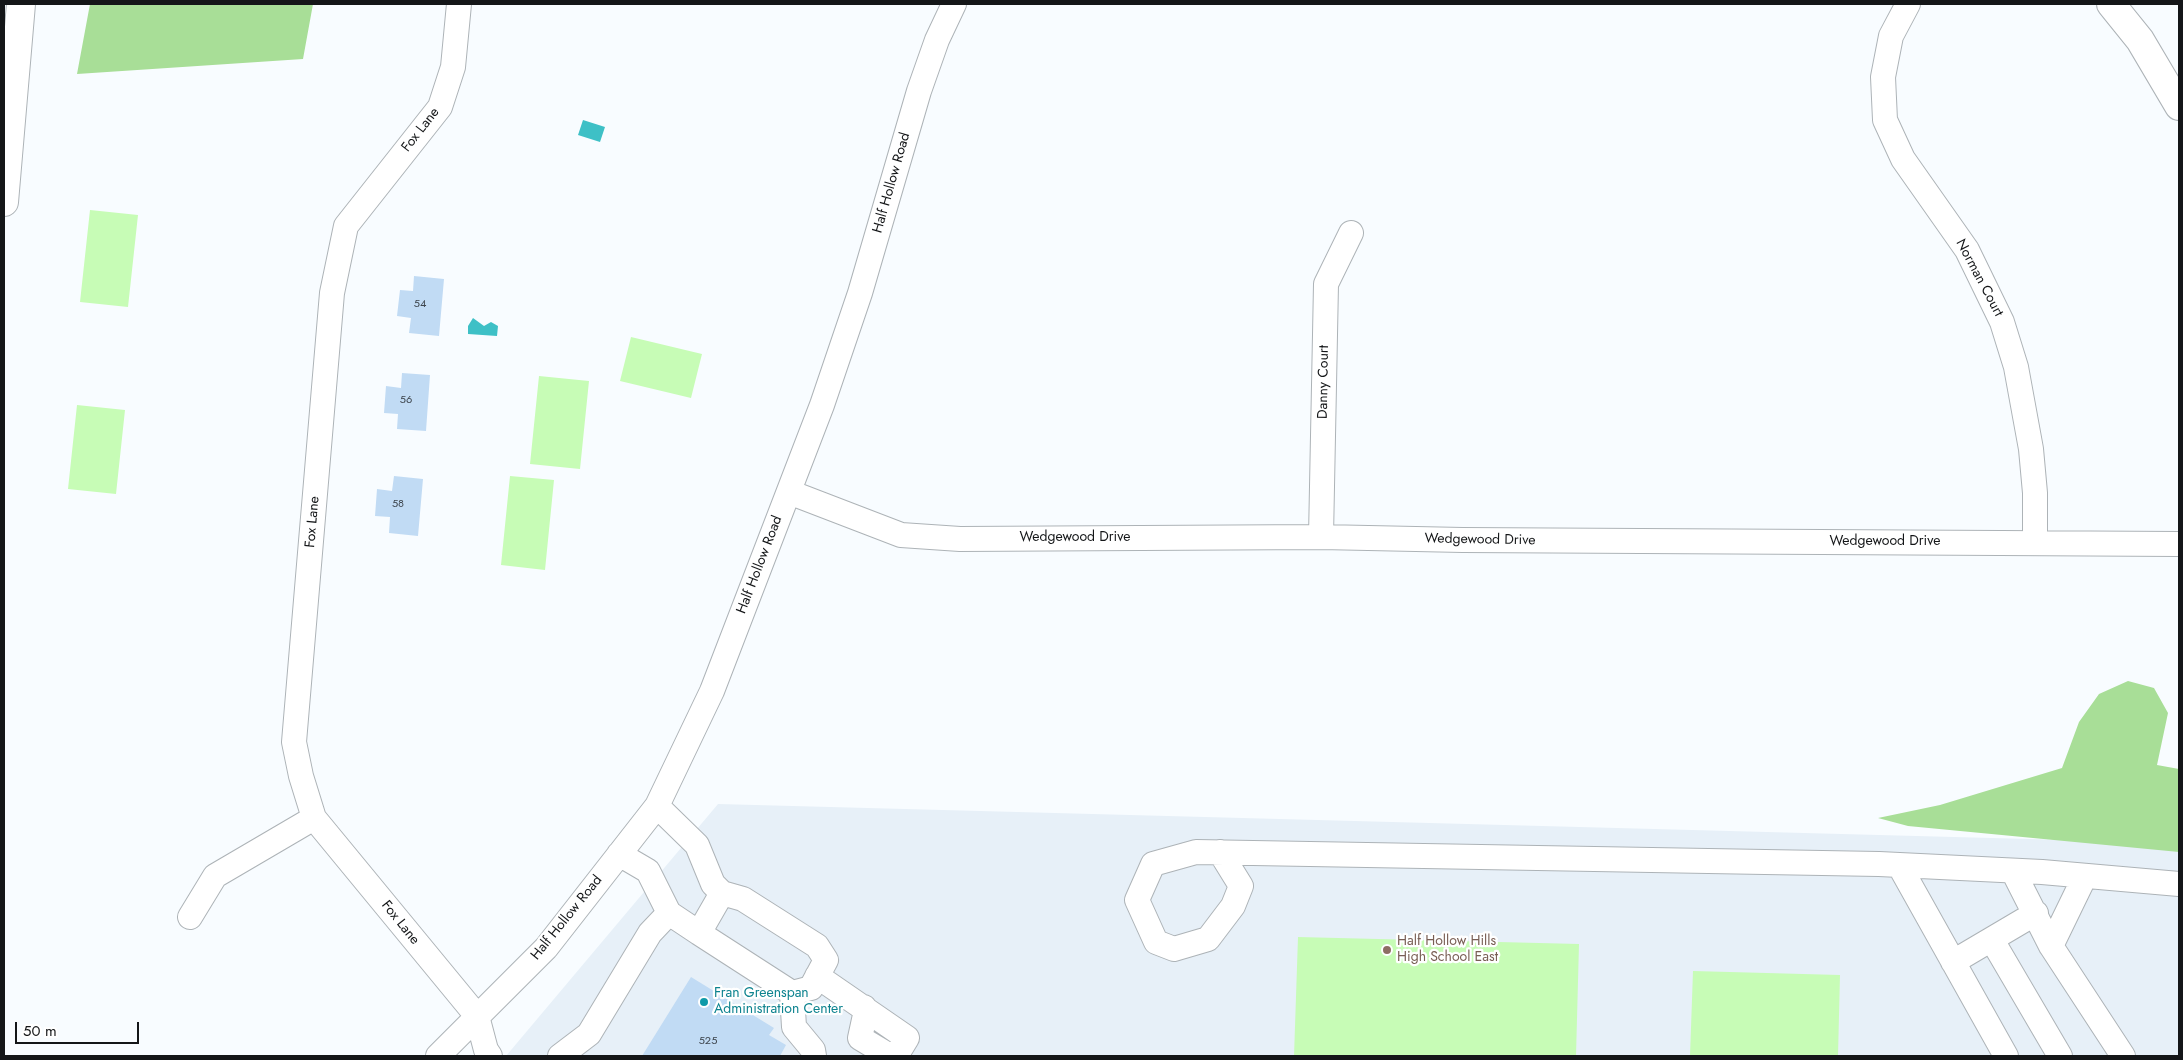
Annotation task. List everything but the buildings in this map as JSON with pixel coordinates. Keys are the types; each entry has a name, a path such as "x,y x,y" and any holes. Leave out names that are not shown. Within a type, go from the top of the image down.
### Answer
{"main road":[{"path":"4,202 21,4"},
{"path":"2111,4 2140,40 2179,106"}],"street":[{"name":"Fox Lane","path":"460,4 453,68 440,107 346,226 332,293 294,742 301,776 314,818 477,1016"},
{"name":"Half Hollow Road","path":"438,1056 546,948 656,806 712,691 822,405 860,293 919,91 937,40 954,4"},
{"name":"Norman Court","path":"1908,4 1891,36 1883,77 1885,120 1903,160 1967,250 2002,322 2016,366 2032,449 2035,493 2035,543"},
{"name":"Danny Court","path":"1321,537 1326,284 1351,233"},
{"name":"Wedgewood Drive","path":"789,492 901,535 960,539 1321,537 1472,540 2179,544"},
{"path":"619,854 648,872 669,913 792,993 810,988 826,960 817,946 743,899 722,894 713,884 698,845 656,806"},
{"path":"190,917 215,876 314,818"},
{"path":"1220,852 1241,886 1233,906 1208,939 1174,949 1156,942 1137,900 1153,864 1196,852 1220,852 1899,865 2013,871 2179,884"},
{"path":"1899,865 2006,1056"},
{"path":"2013,871 2052,946 2123,1056"},
{"path":"2052,946 2085,876"},
{"path":"699,933 722,894"},
{"path":"560,1056 590,1034 650,932 669,913"},
{"path":"1953,962 2036,913"},
{"path":"1992,940 2060,1056"},
{"path":"817,976 907,1038 896,1056"},
{"path":"792,993 794,1027 813,1050 814,1056"},
{"path":"864,1007 865,1015 860,1038 890,1056"},
{"path":"477,1016 486,1050 490,1056"}],"shaded area":[{"name":"Half Hollow Hills High School East","path":"718,804 2179,843 2179,1056 506,1056"}],"green space":[{"path":"90,4 313,4 303,59 77,74"},
{"path":"90,210 138,215 128,307 80,302"},
{"path":"631,337 702,354 691,398 620,381"},
{"path":"539,376 589,381 580,469 530,464"},
{"path":"77,405 125,410 116,494 68,489"},
{"path":"510,476 554,480 545,570 501,565"},
{"path":"2128,681 2154,688 2168,713 2157,765 2179,769 2179,852 1908,826 1878,818 1940,805 2062,768 2079,722 2099,694"},
{"path":"1298,937 1579,944 1576,1056 1294,1056"},
{"path":"1693,971 1840,975 1838,1056 1690,1056"}],"water":[{"path":"583,120 605,127 600,142 578,135"},
{"path":"473,318 484,326 491,322 498,326 497,336 468,334 468,326"}],"place":[{"name":"Half Hollow Hills High School East","path":"1387,950"},
{"name":"Fran Greenspan Administration Center","path":"704,1002"}]}
